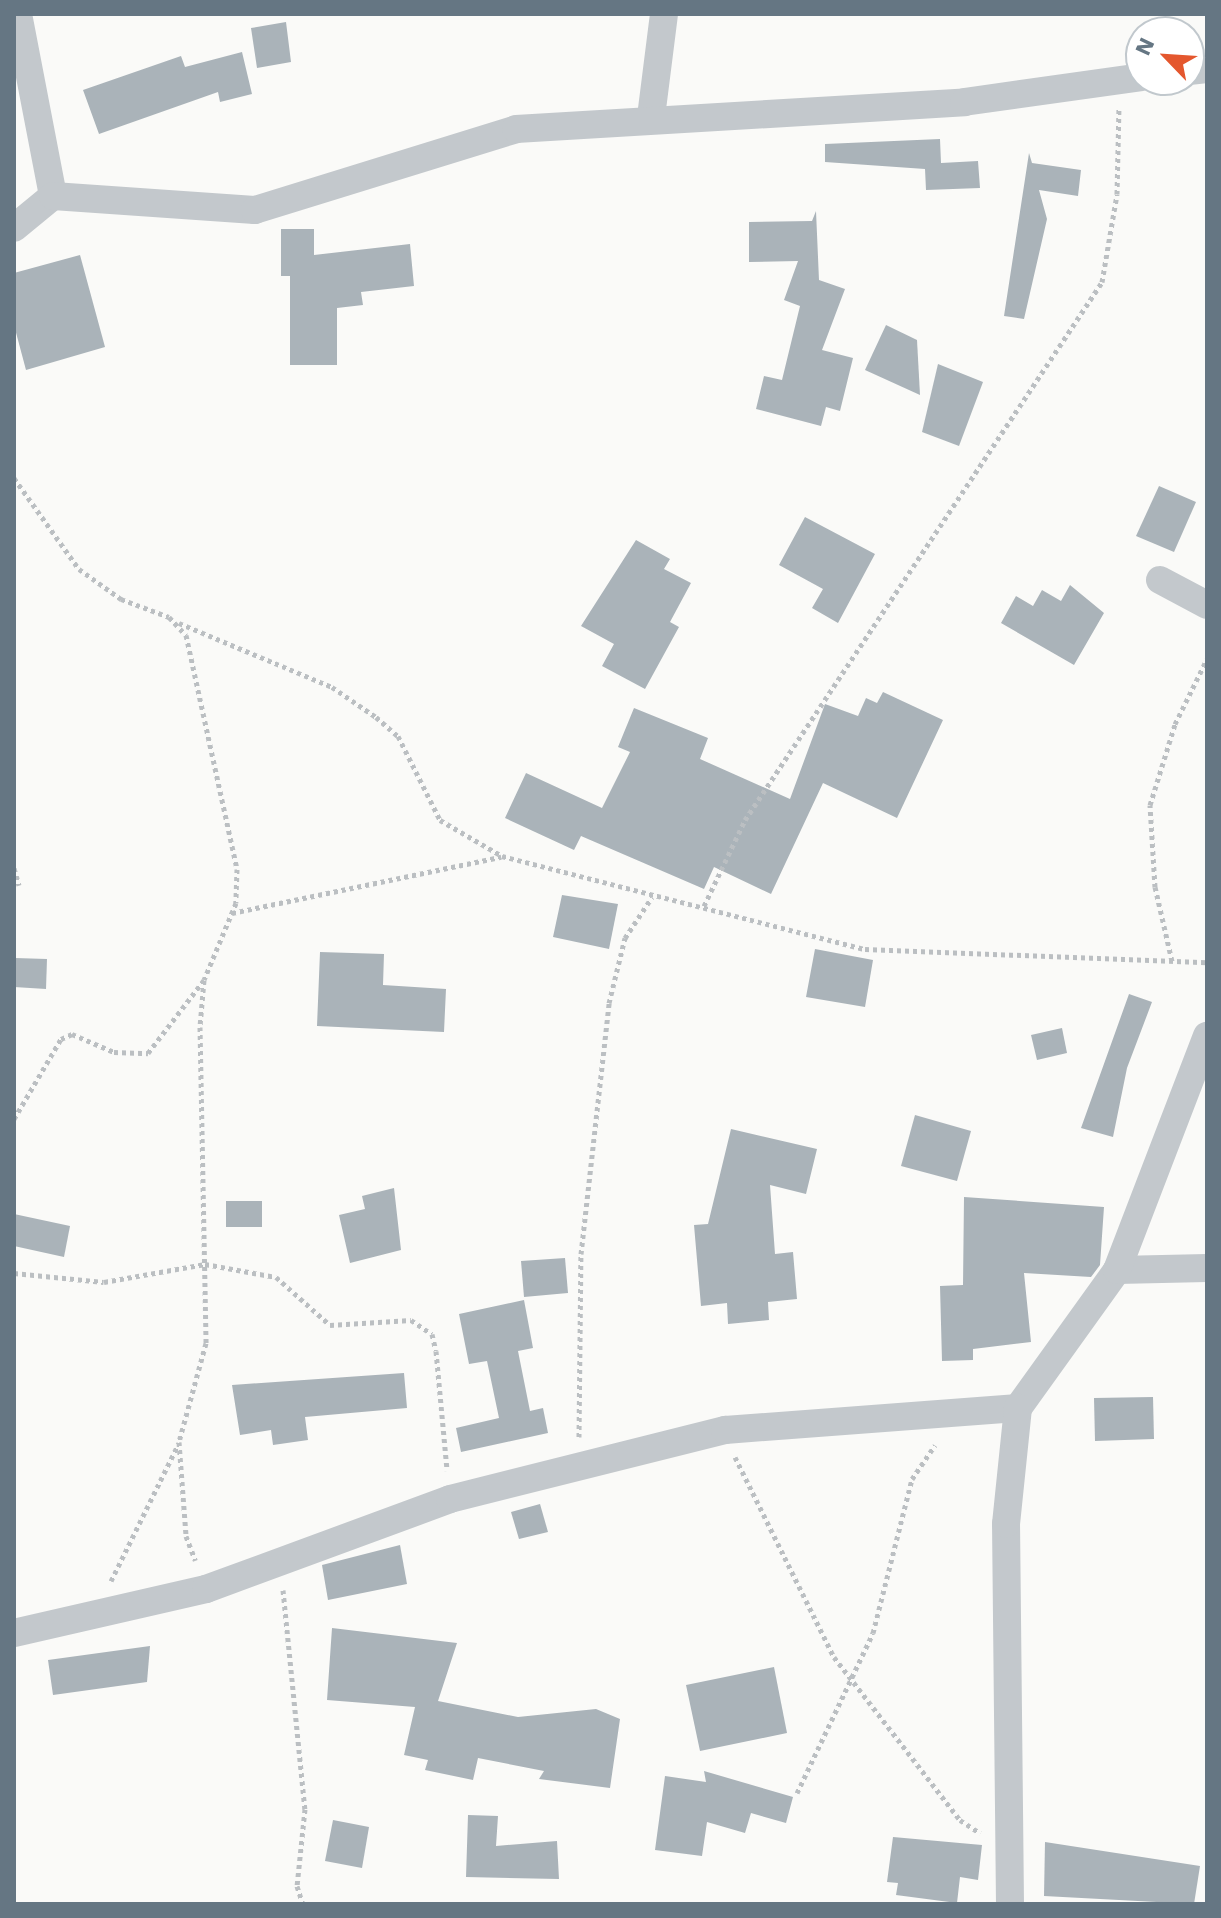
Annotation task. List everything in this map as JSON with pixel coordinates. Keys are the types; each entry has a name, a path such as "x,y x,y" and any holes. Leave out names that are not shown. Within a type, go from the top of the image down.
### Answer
{"street":[{"path":"18,14 53,196"},
{"path":"651,117 664,14"},
{"path":"14,228 53,196 255,210 516,129 651,117 964,102 1125,79"},
{"path":"1160,580 1207,605"},
{"path":"1010,1904 1014,1862 1004,1704 1006,1524 1018,1408 1117,1270 1207,1036"},
{"path":"1117,1270 1207,1268"},
{"path":"14,1633 206,1589 450,1499 579,1470 725,1430 1018,1408"}],"path":[{"path":"704,906 745,820 1102,282 1129,96"},
{"path":"14,478 79,569 121,599 332,687 376,717 398,736 440,820 502,856 652,897 704,906 865,949 1207,962"},
{"path":"14,1119 61,1039 72,1034 114,1052 148,1053 204,980 232,913 237,869 178,623"},
{"path":"1172,961 1155,887 1150,805 1175,724 1207,659"},
{"path":"232,913 502,856"},
{"path":"14,868 19,885"},
{"path":"579,1470 581,1254 609,1003 625,938 652,897"},
{"path":"96,1614 179,1442 203,1367 205,1264 198,1172 204,980"},
{"path":"14,1273 104,1282 205,1264 276,1277 323,1323 400,1317 432,1334 450,1499"},
{"path":"797,1793 851,1680 894,1572 918,1465 968,1413"},
{"path":"725,1430 817,1626 851,1680 908,1744 960,1820 1014,1862"},
{"path":"179,1442 186,1536 206,1589"},
{"path":"279,1562 305,1809 298,1896 300,1904"}],"building":[{"path":"286,22 291,62 257,68 251,28"},
{"path":"242,52 252,94 220,102 218,92 99,134 83,90 181,56 185,67"},
{"path":"940,139 941,163 978,161 980,188 926,190 925,169 825,162 825,144"},
{"path":"1029,153 1032,163 1081,170 1078,196 1039,190 1047,219 1024,319 1004,316"},
{"path":"816,211 819,280 845,289 822,350 853,358 840,411 826,407 821,426 756,409 764,376 782,380 800,306 784,300 798,261 749,262 749,222 812,221"},
{"path":"281,229 314,229 314,255 410,244 414,286 361,292 363,305 337,308 337,365 290,365 290,276 281,276"},
{"path":"80,255 105,347 26,370 14,325 14,273"},
{"path":"886,325 917,340 920,395 865,370"},
{"path":"938,364 983,382 959,446 922,432"},
{"path":"1159,486 1196,502 1174,552 1136,536"},
{"path":"805,517 875,554 838,623 812,608 823,589 779,565"},
{"path":"636,540 670,559 664,569 691,583 670,622 679,627 645,689 602,666 614,644 581,626"},
{"path":"1070,585 1104,613 1074,665 1001,623 1016,596 1033,606 1042,590 1061,601"},
{"path":"883,692 943,720 897,818 823,783 771,894 714,867 704,889 581,836 574,850 505,818 526,773 602,808 630,752 618,747 634,708 708,738 700,759 790,799 825,704 858,716 866,698 877,703"},
{"path":"562,895 618,904 609,949 553,937"},
{"path":"815,949 873,960 865,1007 806,997"},
{"path":"320,952 384,954 383,985 446,989 444,1032 317,1026"},
{"path":"15,958 47,959 46,989 14,987"},
{"path":"1129,994 1152,1002 1127,1068 1113,1137 1081,1128"},
{"path":"1062,1028 1067,1053 1037,1060 1031,1035"},
{"path":"915,1115 971,1131 957,1181 901,1166"},
{"path":"731,1129 817,1149 806,1194 770,1185 775,1254 793,1252 797,1299 768,1302 769,1320 728,1324 727,1303 701,1306 694,1225 708,1224"},
{"path":"394,1188 401,1250 350,1263 339,1215 365,1209 362,1196"},
{"path":"964,1197 1104,1207 1100,1265 1091,1277 1024,1273 1031,1342 973,1349 973,1360 942,1361 940,1286 963,1285"},
{"path":"226,1201 262,1201 262,1227 226,1227"},
{"path":"14,1214 70,1226 64,1257 14,1246"},
{"path":"565,1258 568,1293 524,1297 521,1261"},
{"path":"524,1300 533,1348 518,1351 530,1411 543,1408 548,1433 461,1452 456,1428 499,1418 487,1361 469,1364 459,1314"},
{"path":"404,1373 407,1408 305,1417 308,1440 273,1445 271,1430 240,1435 232,1385"},
{"path":"1153,1397 1154,1439 1095,1441 1094,1398"},
{"path":"540,1504 548,1532 519,1539 511,1512"},
{"path":"400,1545 407,1584 328,1600 322,1565"},
{"path":"332,1628 457,1643 438,1701 518,1717 596,1709 620,1719 610,1788 539,1779 544,1771 478,1758 473,1780 425,1770 428,1760 404,1755 415,1707 327,1700"},
{"path":"150,1646 147,1682 53,1695 48,1660"},
{"path":"774,1667 787,1733 700,1751 686,1685"},
{"path":"704,1771 793,1797 786,1823 751,1813 745,1833 707,1822 702,1856 655,1850 665,1776 706,1782"},
{"path":"468,1815 498,1816 496,1846 557,1841 559,1879 466,1877"},
{"path":"333,1820 369,1827 362,1868 325,1861"},
{"path":"893,1837 982,1845 978,1880 960,1877 957,1903 896,1895 898,1883 887,1882"},
{"path":"1045,1842 1200,1866 1194,1904 1044,1896"}]}
